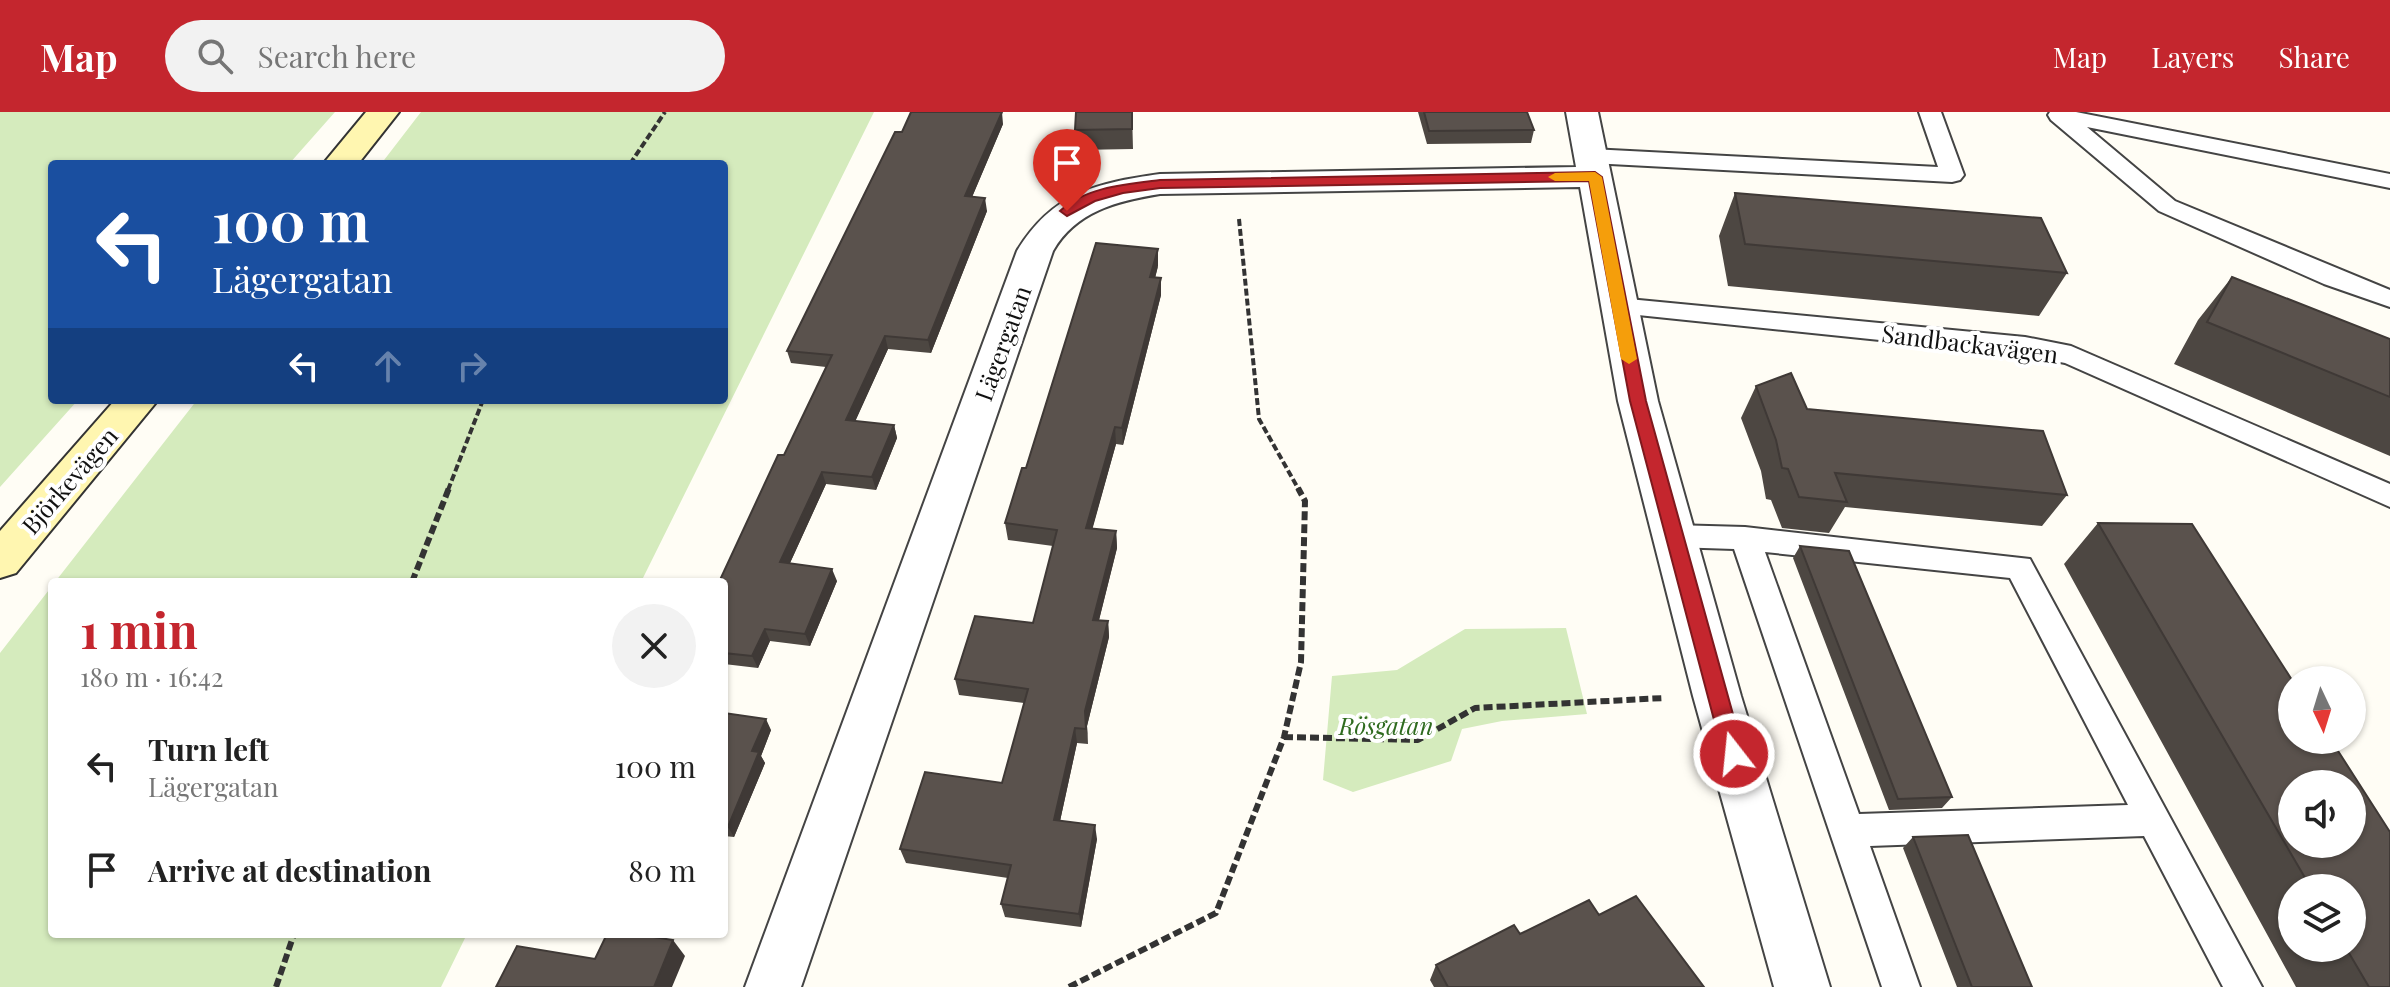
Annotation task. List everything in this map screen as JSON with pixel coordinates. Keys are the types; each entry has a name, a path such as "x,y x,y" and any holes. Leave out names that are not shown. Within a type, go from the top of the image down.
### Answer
{"main road":[{"path":"343,160 383,112"},
{"name":"Björkevägen","path":"0,561 135,404"}],"street":[{"path":"1582,112 1618,306 1673,536 1802,987"},
{"name":"Lägergatan","path":"773,987 1042,235 1067,211 1090,198 1121,189 1160,184 1593,166"}],"lane":[{"path":"1593,166 1952,175 1930,112"},
{"path":"2057,114 2390,181"},
{"path":"2057,114 2167,206 2333,278 2390,299"},
{"name":"Sandbackavägen","path":"1618,306 2025,346 2071,355 2390,496"},
{"path":"1673,536 1745,538 2019,567 2243,987"},
{"path":"1745,538 1901,987"},
{"path":"1845,831 2155,820"}],"path":[{"path":"633,160 665,112"},
{"path":"1069,987 1216,913 1284,737 1301,662 1305,501 1259,419 1236,182"},
{"path":"414,578 481,404"},
{"path":"1284,737 1418,740 1475,708 1566,701 1717,696"},
{"path":"276,987 293,938"}],"green space":[{"path":"0,112 335,112 293,160 48,160 48,404 74,404 0,487"},
{"path":"421,112 874,112 643,578 58,578 194,404 728,404 728,160 384,160"},
{"path":"48,591 48,938 465,938 441,987 0,987 0,653"},
{"name":"Rösgatan","path":"1566,628 1587,714 1502,721 1462,729 1451,761 1353,792 1323,780 1332,676 1397,670 1465,629"}],"building":[{"path":"911,112 1002,112 965,196 985,198 928,340 885,336 846,420 894,425 872,477 822,472 780,562 832,569 805,634 765,629 752,656 728,653 728,578 721,578 778,455 784,455 832,355 787,351 895,132 902,132"},
{"path":"1076,112 1132,112 1132,129 1075,130"},
{"path":"1424,112 1527,112 1534,130 1429,131"},
{"path":"1735,193 2041,218 2067,273 1745,244"},
{"path":"1096,243 1158,249 1150,277 1161,278 1122,428 1115,427 1086,528 1116,531 1093,620 1108,621 1085,711 1086,729 1075,728 1054,820 1095,825 1079,914 1001,904 1011,865 900,849 925,772 1002,783 1028,689 955,679 975,616 1033,623 1057,530 1005,523 1022,468 1026,468"},
{"path":"2232,277 2390,339 2390,397 2207,322"},
{"path":"1791,373 1807,409 2043,431 2067,495 1835,473 1847,502 1799,497 1788,469 1782,468 1776,440 1756,386"},
{"path":"2098,523 2192,524 2283,666 2278,666 2278,754 2340,754 2350,770 2278,770 2278,831"},
{"path":"1800,546 1849,551 1952,797 1898,799"},
{"path":"728,714 766,719 752,751 759,752 728,827"},
{"path":"2366,795 2390,832 2390,987 2369,987 2354,962 2366,962 2366,874 2303,874 2293,858 2366,858"},
{"path":"1968,835 2032,987 1972,987 1913,837"},
{"path":"1636,896 1704,987 1448,987 1436,965 1514,925 1520,934 1589,900 1599,915"},
{"path":"605,938 673,940 654,987 496,987 517,946 595,959"}],"slow traffic":[{"path":"1555,177 1595,177 1629,359"}],"route":[{"path":"1067,211 1090,198 1121,189 1160,184 1595,177 1638,401 1734,754"}]}
